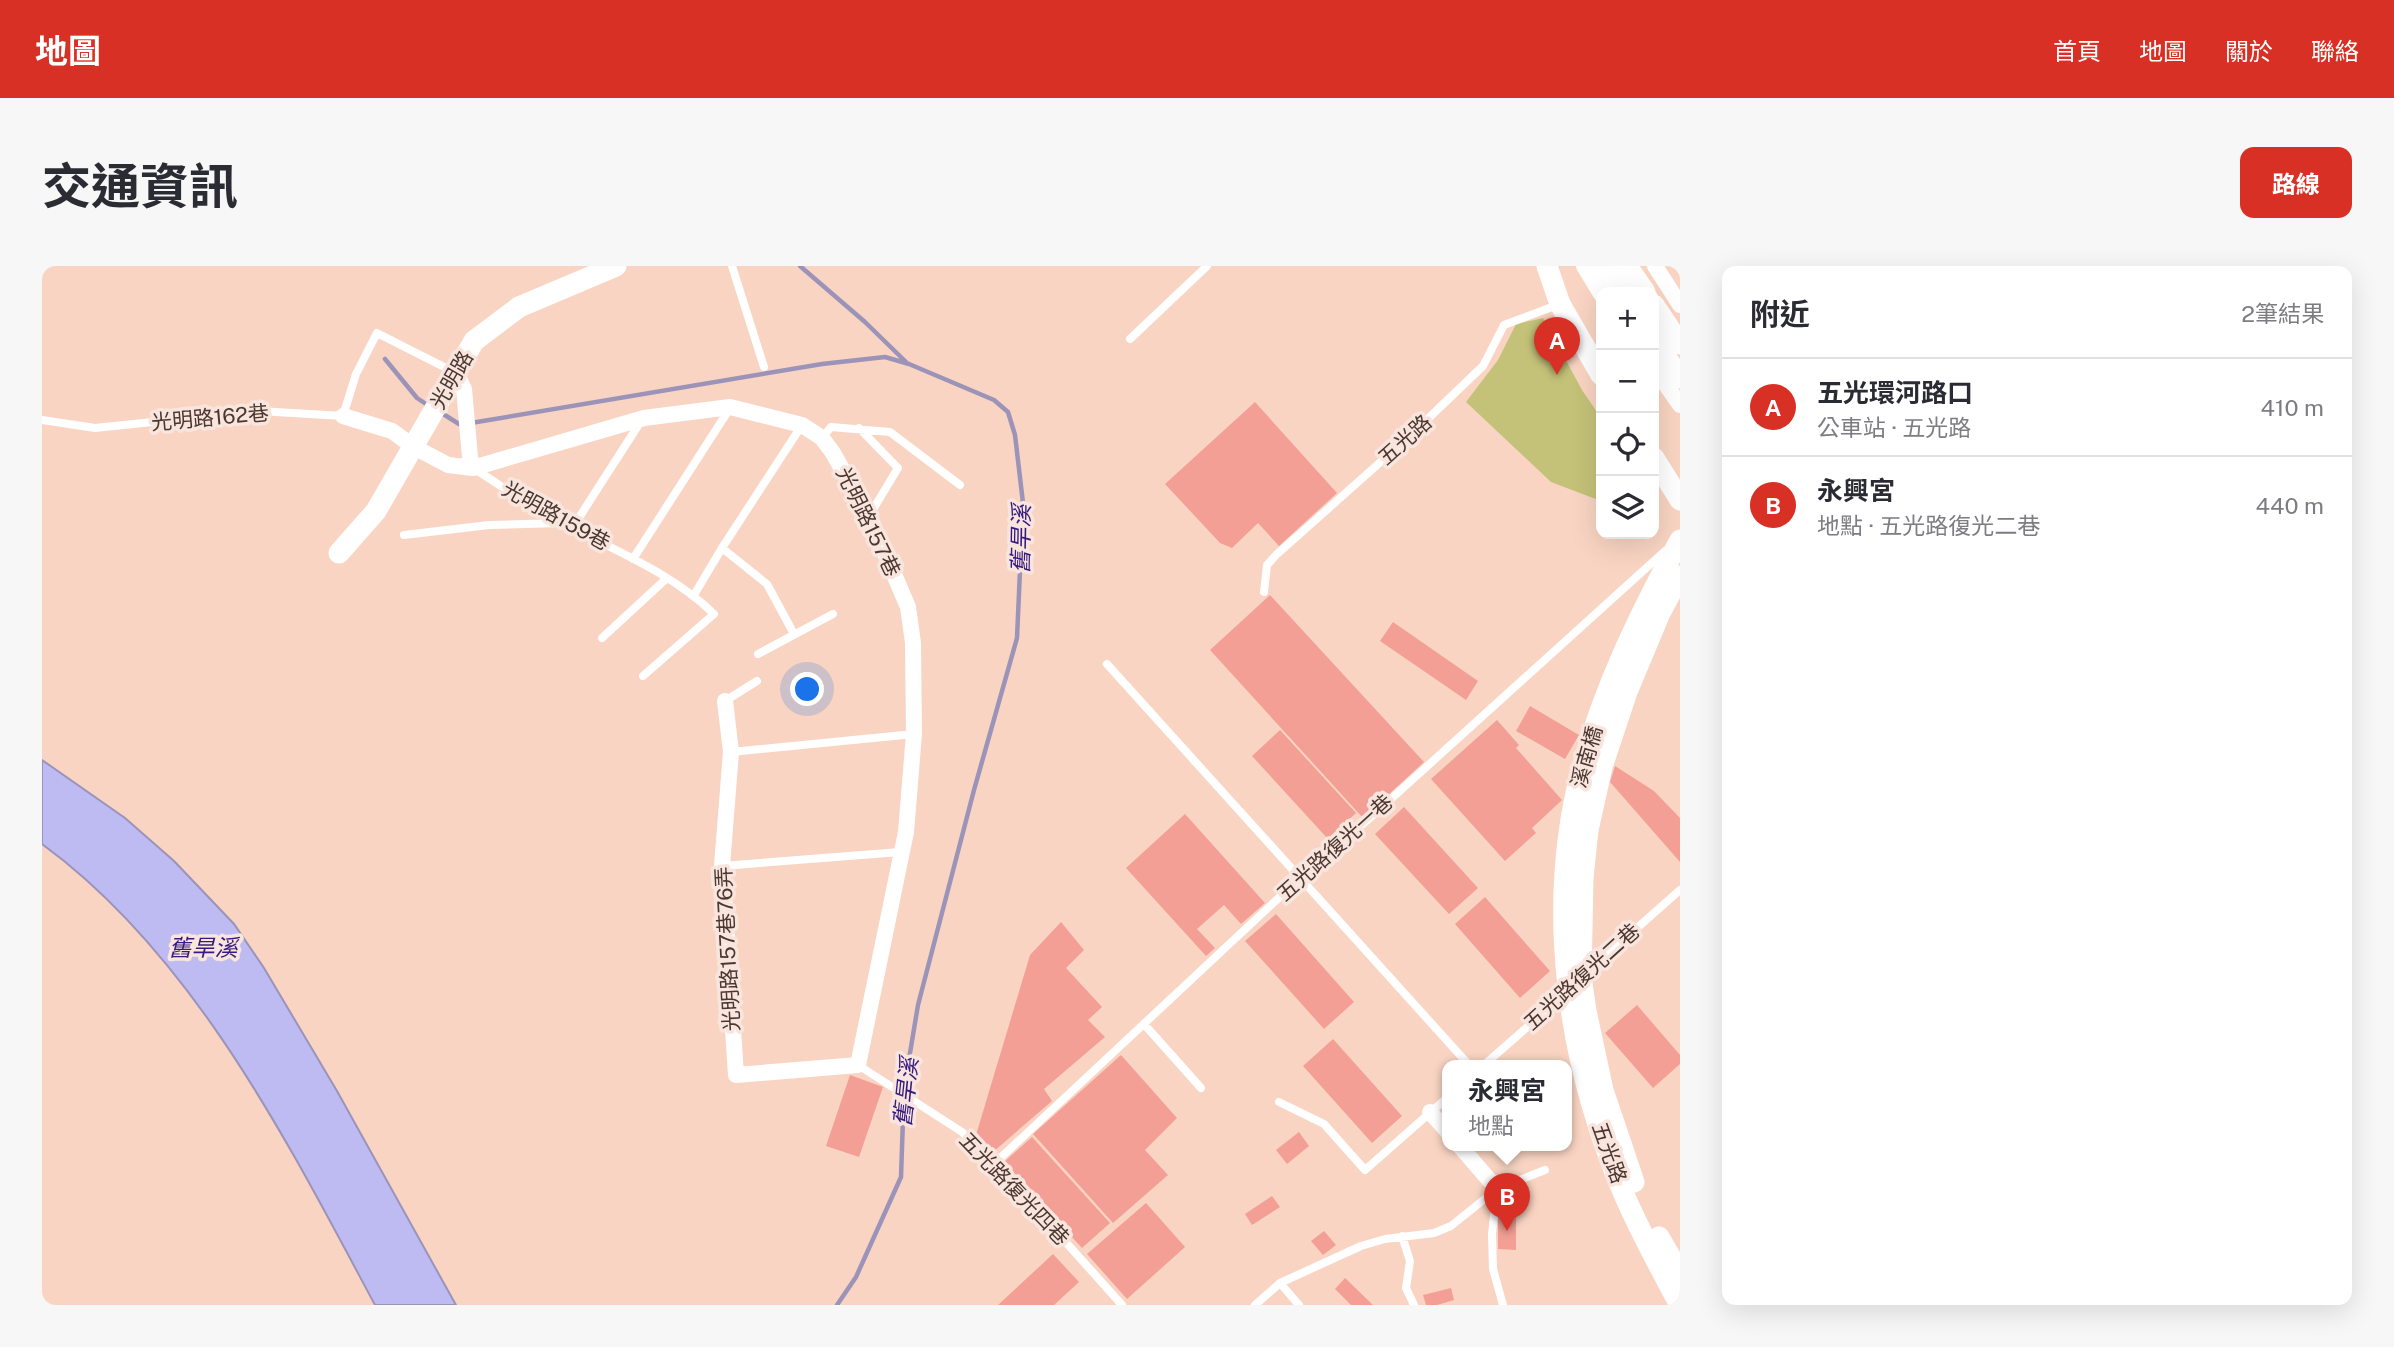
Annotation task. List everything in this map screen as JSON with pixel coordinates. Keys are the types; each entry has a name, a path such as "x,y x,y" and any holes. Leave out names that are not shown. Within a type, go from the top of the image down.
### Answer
{"main road":[{"name":"光明路","path":"339,553 376,511 474,341 519,307 616,266"},
{"path":"1547,266 1560,304 1596,366"},
{"path":"1604,266 1619,287"},
{"path":"1627,266 1642,287"},
{"path":"1659,312 1680,344"},
{"path":"1659,346 1680,378"},
{"path":"1659,466 1680,500"},
{"name":"溪南橋","path":"1574,984 1563,889 1573,806 1582,767 1605,695 1623,652 1680,539"},
{"name":"溪南橋","path":"1574,984 1588,830 1602,767 1627,692 1660,613 1680,576"},
{"name":"五光路","path":"1574,984 1586,1010 1604,1090 1634,1184 1655,1230 1680,1273"},
{"name":"五光路","path":"1574,984 1579,1054 1599,1128 1623,1192 1680,1305"}],"street":[{"path":"1584,266 1597,287"},
{"path":"1653,266 1680,300"},
{"path":"1653,266 1680,305"},
{"path":"456,373 464,389 471,463"},
{"path":"1659,376 1680,405"},
{"name":"光明路157巷","path":"471,463 644,418 730,407 802,425 822,438 869,516 908,607 913,643 914,734 906,832 858,1065"},
{"name":"光明路162巷","path":"344,416 392,431 414,447"},
{"name":"光明路159巷","path":"414,447 448,465 471,463"},
{"name":"光明路157巷76弄","path":"725,701 731,752 722,866 736,1075 858,1065"},
{"path":"1430,1112 1442,1126"},
{"path":"1464,1151 1496,1189"}],"lane":[{"path":"732,266 764,368"},
{"path":"1130,339 1207,266"},
{"name":"五光路","path":"1264,592 1267,565 1483,366 1503,324 1560,304"},
{"path":"344,416 356,374 377,333 447,366 456,373"},
{"path":"633,559 730,407"},
{"name":"光明路162巷","path":"42,420 95,428 259,411 344,416"},
{"path":"573,527 644,418"},
{"path":"643,676 714,614 694,595 802,425"},
{"path":"822,438 831,427 890,432 960,485"},
{"path":"859,428 898,468 869,516"},
{"name":"光明路159巷","path":"471,463 561,523 633,559 694,595"},
{"path":"404,535 489,524 561,523"},
{"name":"五光路復光一巷","path":"995,1163 1301,877 1680,539"},
{"path":"722,548 767,584 794,635"},
{"path":"602,638 667,578"},
{"path":"758,654 833,614"},
{"path":"1107,664 1465,1060"},
{"path":"725,701 757,681"},
{"path":"731,752 914,734"},
{"path":"722,866 900,852"},
{"name":"五光路復光二巷","path":"1490,1060 1680,890"},
{"path":"1144,1024 1201,1088"},
{"name":"五光路復光四巷","path":"858,1065 962,1132 995,1163 1122,1305"},
{"path":"1279,1102 1324,1124 1365,1170 1442,1101"},
{"path":"1255,1305 1280,1283 1361,1246 1402,1236 1434,1233 1451,1226 1496,1189 1545,1170"},
{"path":"1496,1189 1492,1234 1493,1269 1503,1305"},
{"path":"1402,1236 1410,1261 1406,1288 1414,1305"},
{"path":"1280,1283 1299,1305"}],"shaded area":[{"path":"1543,318 1596,411 1596,499 1551,482 1466,402 1498,360 1516,324"}],"water":[{"name":"舊旱溪","path":"42,760 125,818 174,861 234,924 264,968 337,1091 456,1305 375,1305 271,1117 233,1055 191,996 146,940 96,889 42,844"}],"building":[{"path":"1255,402 1337,493 1279,546 1258,523 1232,548 1220,543 1165,484"},
{"path":"1270,595 1424,762 1363,818 1210,650"},
{"path":"1393,622 1478,681 1466,700 1380,641"},
{"path":"1530,706 1579,735 1565,759 1516,731"},
{"path":"1497,720 1519,745 1516,748 1562,800 1532,828 1536,833 1505,861 1431,779"},
{"path":"1280,730 1356,813 1328,839 1252,756"},
{"path":"1615,766 1654,791 1680,818 1680,862 1610,782"},
{"path":"1404,807 1478,888 1449,914 1375,834"},
{"path":"1185,814 1265,903 1241,924 1224,905 1197,929 1215,948 1206,956 1126,868"},
{"path":"1485,897 1550,971 1520,998 1455,924"},
{"path":"1276,914 1354,1002 1324,1029 1245,941"},
{"path":"1061,922 1084,950 1066,968 1102,1007 1088,1020 1105,1037 1044,1089 1052,1101 993,1152 976,1135 1030,955"},
{"path":"1637,1005 1680,1055 1680,1064 1653,1088 1605,1033"},
{"path":"1333,1039 1402,1116 1372,1143 1303,1066"},
{"path":"1121,1055 1177,1118 1145,1150 1168,1175 1113,1223 1033,1134"},
{"path":"850,1075 883,1087 859,1157 826,1146"},
{"path":"1299,1132 1309,1146 1287,1164 1276,1150"},
{"path":"1032,1137 1110,1223 1082,1248 1004,1162"},
{"path":"1272,1196 1280,1207 1252,1225 1245,1214"},
{"path":"1146,1203 1185,1247 1127,1299 1087,1254"},
{"path":"1498,1213 1516,1213 1516,1250 1498,1249"},
{"path":"1324,1231 1336,1245 1323,1255 1311,1241"},
{"path":"1053,1254 1079,1282 1054,1305 998,1305"},
{"path":"1345,1278 1373,1305 1351,1305 1335,1289"},
{"path":"1451,1288 1454,1300 1426,1305 1423,1295"}],"waterway":[{"path":"800,266 865,322 906,362"},
{"name":"舊旱溪","path":"471,423 822,364 885,357 909,364 994,400 1008,412 1015,435 1023,503 1017,638 918,1005 904,1089 901,1177 856,1277 837,1305"},
{"name":"舊旱溪","path":"385,359 417,398 429,406"},
{"name":"舊旱溪","path":"440,412 462,424"}],"place":[{"name":"五光環河路口","path":"1557,375"},
{"name":"永興宮","path":"1507,1231"}]}
